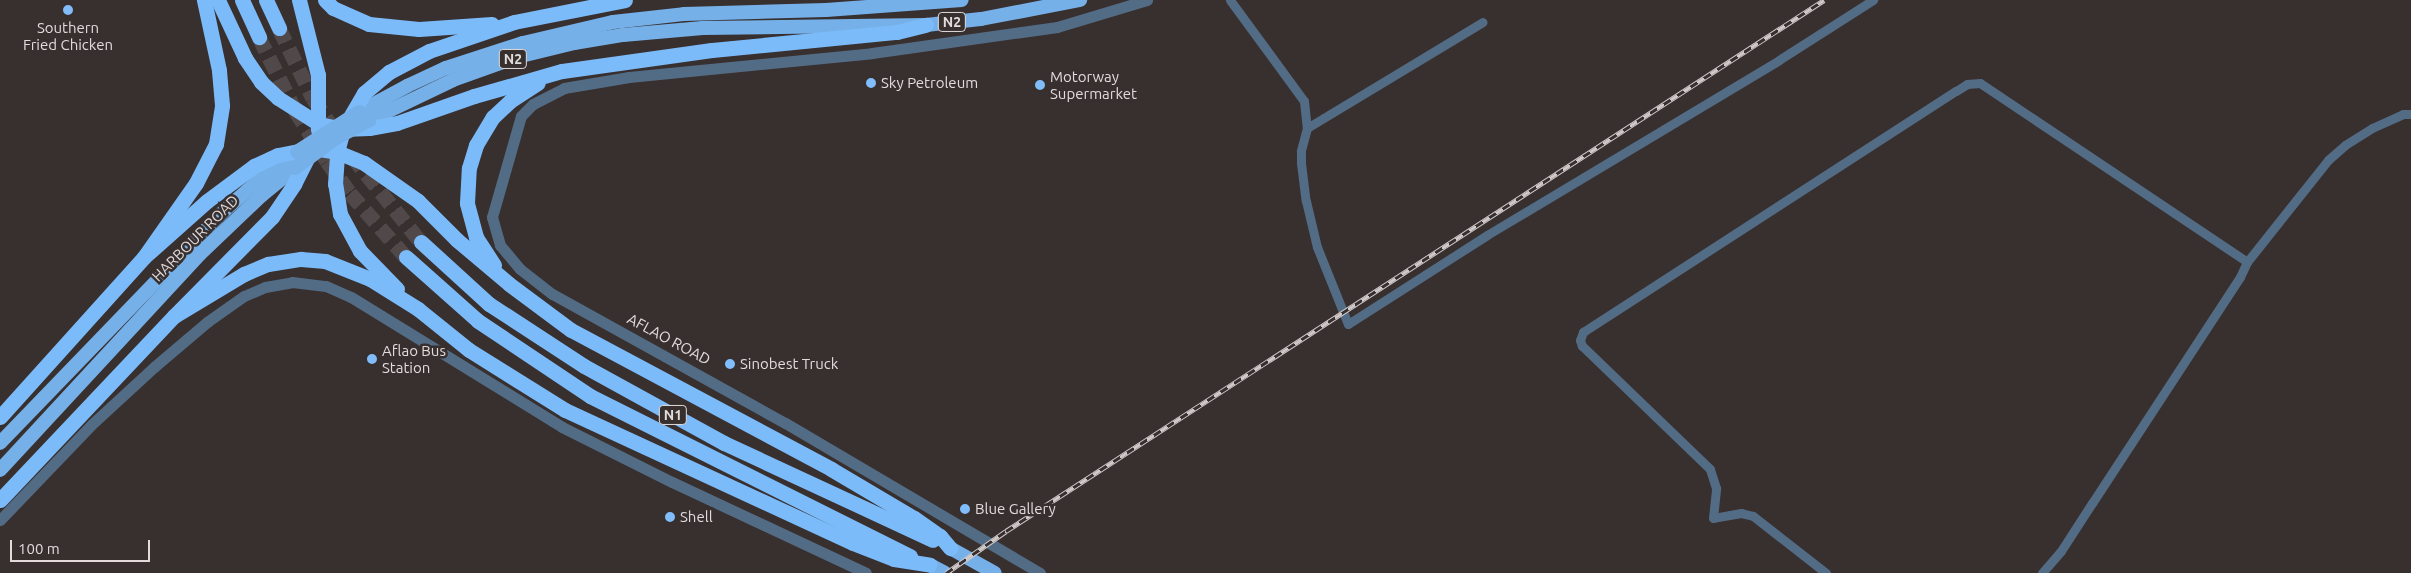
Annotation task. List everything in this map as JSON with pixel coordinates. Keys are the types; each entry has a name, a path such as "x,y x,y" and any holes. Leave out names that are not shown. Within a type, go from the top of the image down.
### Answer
{"highway":[{"path":"144,257 196,183 216,144 222,105 219,70 204,0"},
{"path":"218,0 244,58 261,82 278,98 319,124 343,129 369,128 397,123 474,96 562,71 712,50 897,32 926,25"},
{"path":"242,0 259,37"},
{"path":"266,0 279,28"},
{"path":"0,500 174,316 272,217 294,184 313,148 319,124 318,75 299,0"},
{"path":"324,0 333,8 369,24 419,29 514,22 625,0"},
{"name":"N2","path":"450,74 523,43 613,22 684,14 826,10 962,0"},
{"name":"N2","path":"450,74 574,43 623,35 703,28 926,25 981,19 1080,0"},
{"path":"514,22 429,51 389,72 364,93 343,129 337,152 335,184 340,214 360,251 418,309 469,350 565,410 852,543 894,559 930,565"},
{"path":"508,284 491,262 476,237 467,202 469,168 476,145 493,117 527,89 562,71"},
{"name":"HARBOUR ROAD","path":"0,443 225,210 259,180 358,112 450,74"},
{"name":"HARBOUR ROAD","path":"0,470 159,297 262,195 315,152 336,138 425,92 450,74"},
{"path":"0,417 144,257 214,195 254,166 278,155 313,148 337,152 364,163 418,201 457,240 508,284 571,330 840,474 914,518 940,536 950,548"},
{"name":"N1","path":"422,242 490,304 584,366 724,443 950,548 995,573"},
{"name":"N1","path":"406,257 478,321 590,396 945,573"},
{"path":"174,316 244,274 268,264 300,259 326,261 370,279 418,309"}],"street":[{"name":"AFLAO ROAD","path":"1040,573 785,423 552,294 520,269 500,245 492,217 521,116 533,104 564,88 630,77 872,53 1057,28 1147,0"},
{"path":"1230,0 1304,102 1307,128 1301,151 1306,201 1317,247 1348,324 1487,235 1779,60 1873,0"},
{"path":"1307,128 1483,22"},
{"path":"1826,573 1753,516 1742,513 1713,518 1716,488 1710,469 1582,346 1580,340 1583,332 1967,84 1980,83 2247,262"},
{"path":"2042,573 2061,551 2240,277 2247,262 2298,196 2339,150 2372,128 2403,114 2411,114"},
{"path":"0,520 91,425 154,367 207,322 244,296 265,287 292,282 326,286 351,297 562,427 672,482 866,573"}],"tunnel":[{"path":"279,28 313,98 337,135"},
{"path":"259,37 295,110 327,161 350,193 406,257"},
{"path":"352,156 421,242"}],"railway":[{"path":"946,573 1006,531 1824,0"}],"place":[{"name":"Southern Fried Chicken","path":"68,10"},
{"name":"Sky Petroleum","path":"871,83"},
{"name":"Motorway Supermarket","path":"1040,85"},
{"name":"Aflao Bus Station","path":"372,359"},
{"name":"Sinobest Truck","path":"730,364"},
{"name":"Blue Gallery","path":"965,509"},
{"name":"Shell","path":"670,517"}]}
